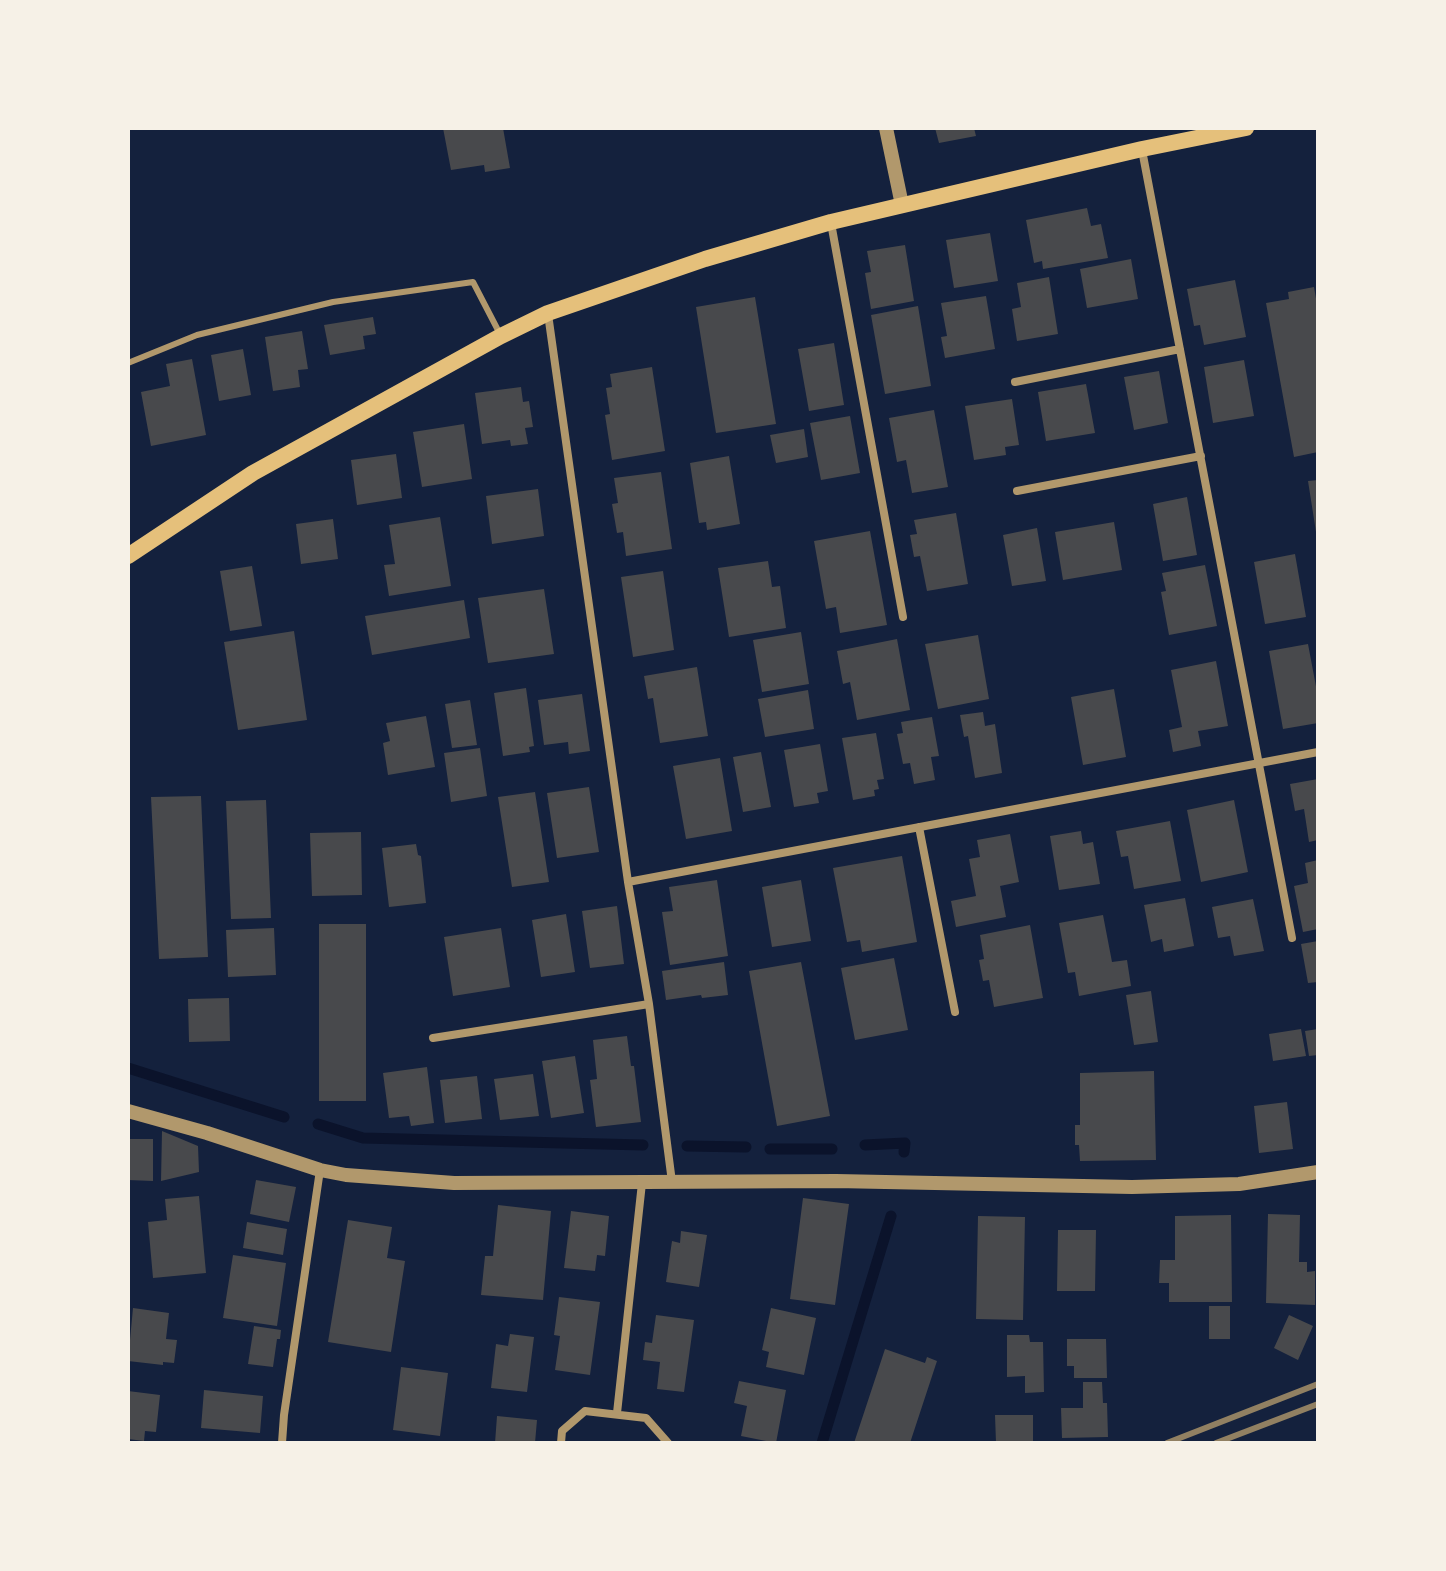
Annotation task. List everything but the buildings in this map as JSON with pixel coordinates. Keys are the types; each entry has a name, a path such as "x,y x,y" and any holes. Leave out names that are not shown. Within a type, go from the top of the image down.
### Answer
{"main road":[{"path":"128,556 253,473 548,313 705,259 831,222 1142,149 1246,128"}],"street":[{"path":"886,128 902,205"},
{"path":"1142,149 1292,938"},
{"path":"831,222 903,617"},
{"path":"548,313 672,1182"},
{"path":"1015,382 1180,349"},
{"path":"1017,491 1201,456"},
{"path":"628,882 1318,752"},
{"path":"919,827 955,1012"},
{"path":"433,1038 649,1004"},
{"path":"128,1111 320,1170 346,1175 454,1183 836,1181 1132,1187 1239,1184 1318,1172"},
{"path":"282,1443 320,1170"},
{"path":"617,1413 642,1183"},
{"path":"561,1443 562,1431 585,1411 646,1418 668,1443"}],"lane":[{"path":"128,363 197,335 333,302 473,282 501,336"}],"waterway":[{"path":"128,1068 284,1117"},
{"path":"318,1124 363,1138 643,1145"},
{"path":"865,1145 905,1143 904,1152"},
{"path":"687,1146 746,1147"},
{"path":"770,1149 832,1149"},
{"path":"822,1443 891,1216"}],"railway":[{"path":"1167,1443 1318,1384"},
{"path":"1216,1443 1318,1404"}]}
